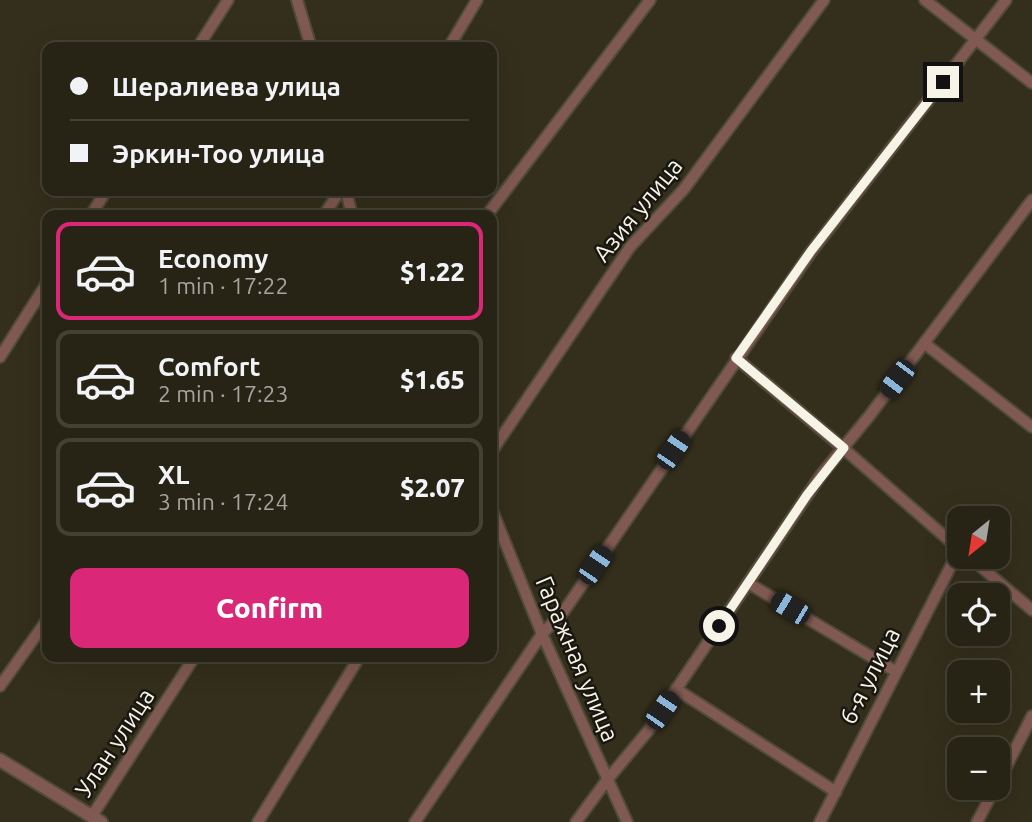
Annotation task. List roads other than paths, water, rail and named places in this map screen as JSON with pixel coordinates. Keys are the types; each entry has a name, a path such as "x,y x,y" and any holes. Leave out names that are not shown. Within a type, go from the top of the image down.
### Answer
{"street":[{"path":"201,42 228,0"},
{"path":"297,0 310,42"},
{"path":"452,42 477,0"},
{"path":"491,210 650,0"},
{"name":"Азия улица","path":"497,444 630,247 684,189 824,0"},
{"path":"925,0 1032,83"},
{"path":"415,822 542,634 564,611 811,251 1006,0"},
{"path":"576,822 648,731 807,495 1032,200"},
{"path":"0,357 42,291"},
{"path":"924,343 1032,427"},
{"path":"736,358 947,538"},
{"name":"Гаражная улица","path":"497,522 542,634 627,822"},
{"name":"6-я улица","path":"820,822 949,569"},
{"path":"983,569 1032,610"},
{"path":"748,583 895,671"},
{"path":"0,686 42,627"},
{"name":"Улан улица","path":"97,819 191,662"},
{"path":"258,822 356,662"},
{"path":"676,689 836,792"},
{"path":"1010,759 1032,716"},
{"path":"0,760 97,819"},
{"path":"977,822 989,800"}]}
